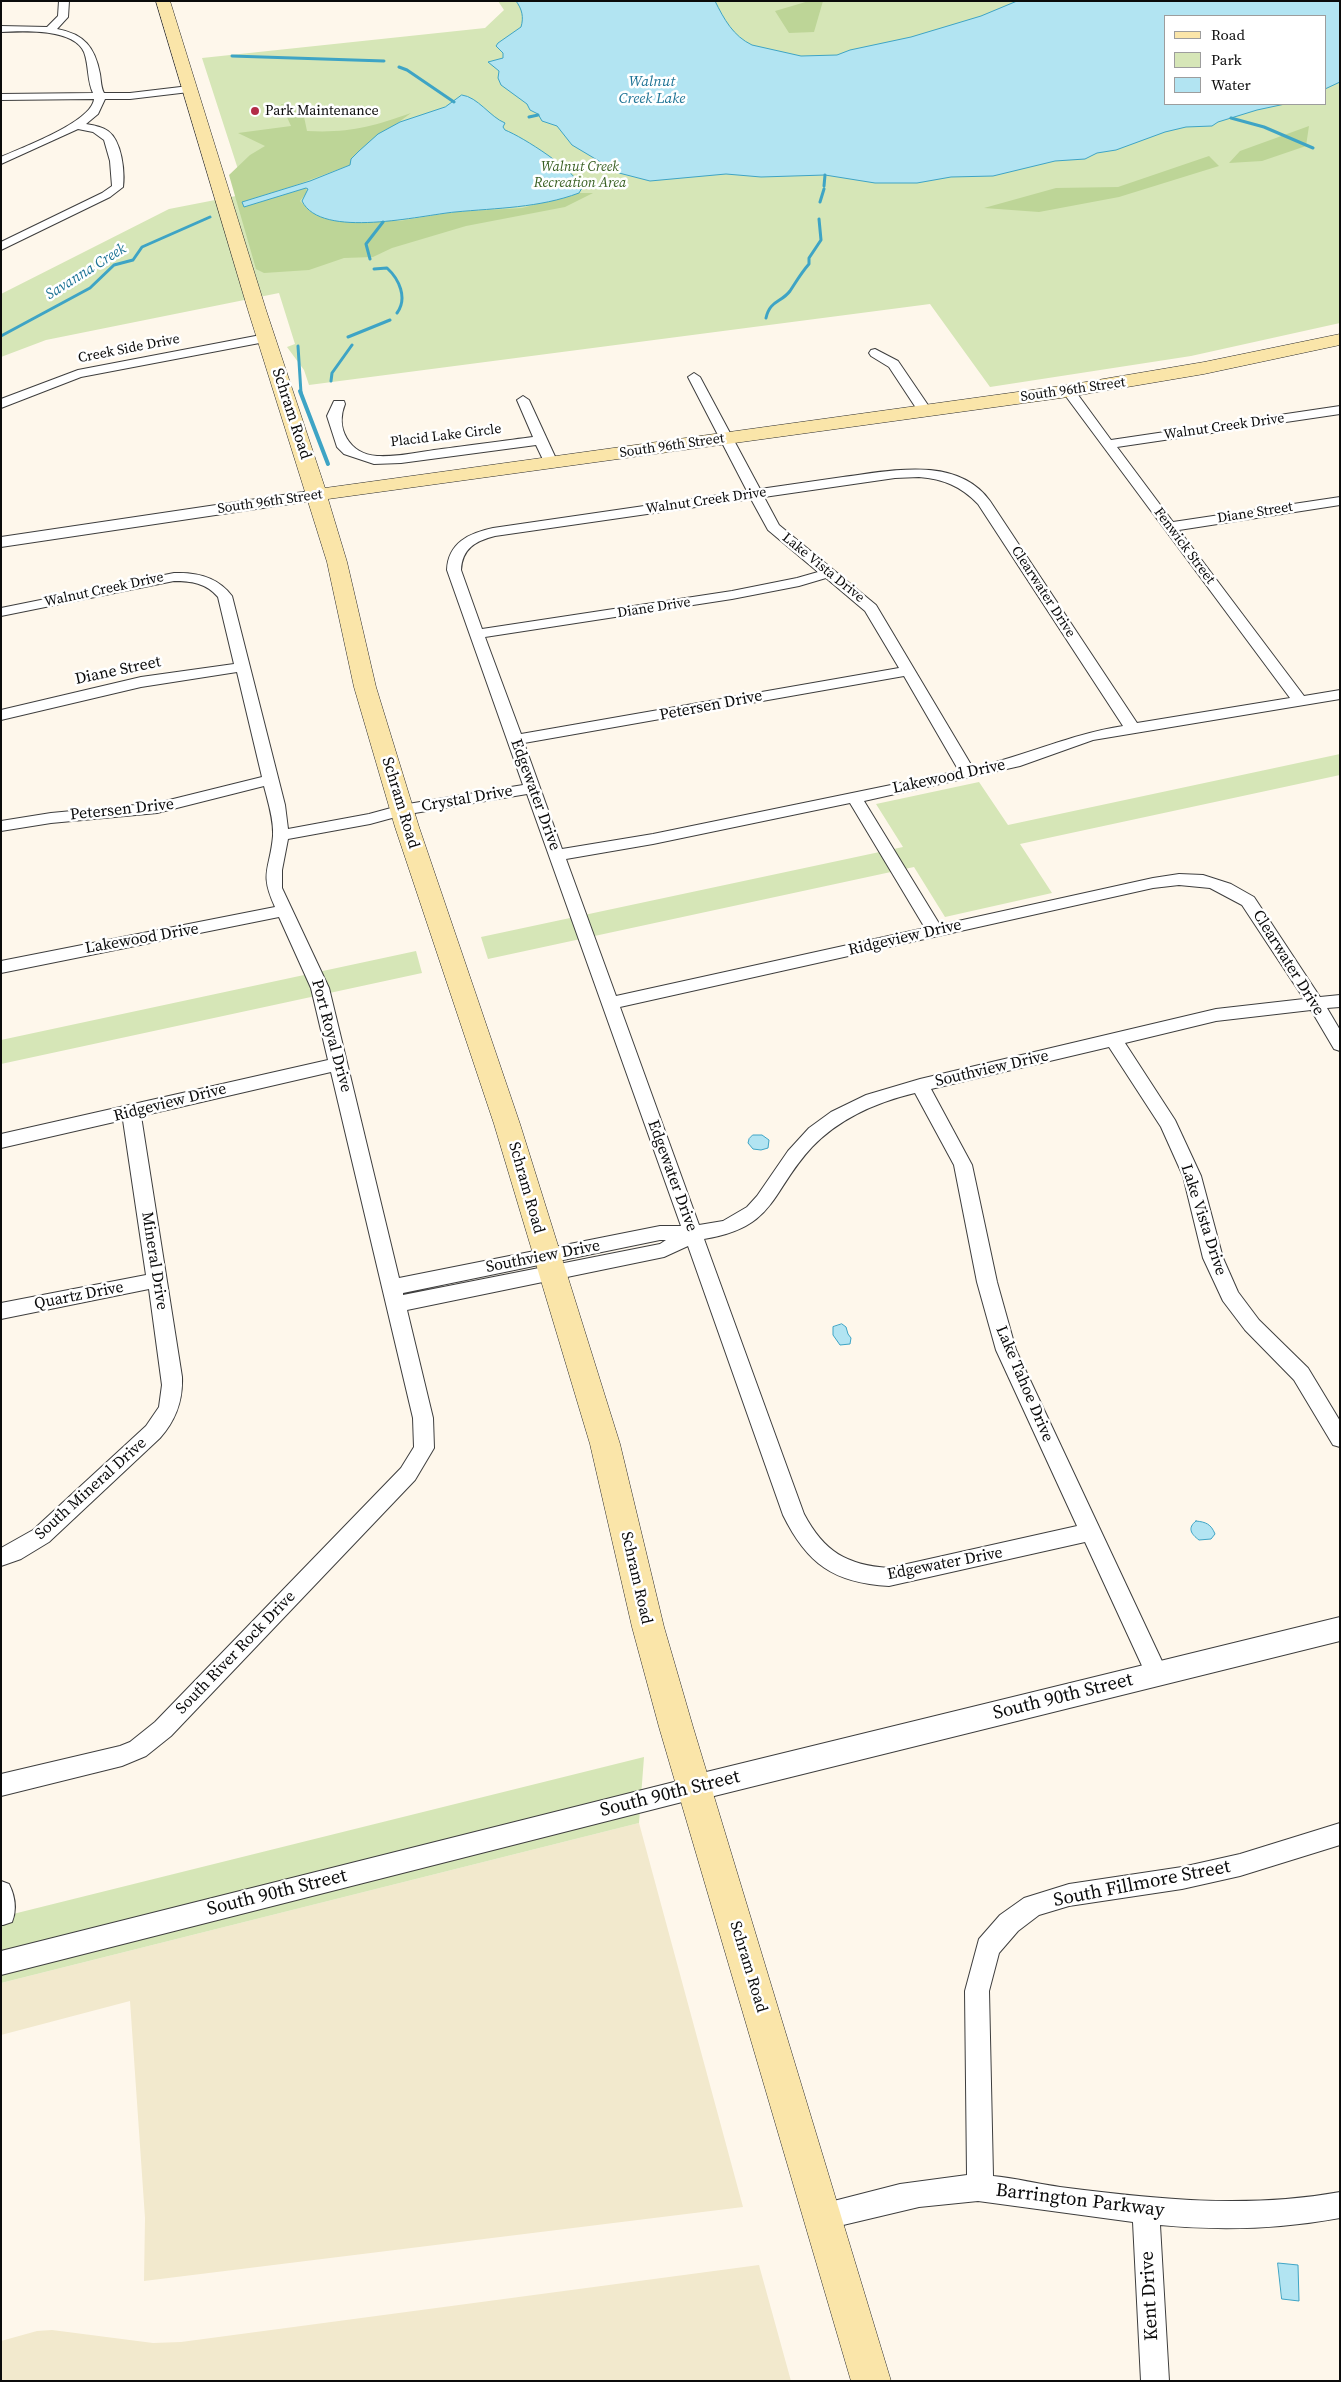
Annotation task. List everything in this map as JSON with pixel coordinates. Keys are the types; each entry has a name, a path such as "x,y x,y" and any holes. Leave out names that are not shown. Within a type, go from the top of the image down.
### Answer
{"main road":[{"name":"Schram Road","path":"163,1 337,562 365,687 424,882 488,1063 605,1444 648,1627 694,1788 871,2381"},
{"name":"South 96th Street","path":"317,495 1068,391 1204,368 1340,338"}],"street":[{"path":"50,30 63,17 64,1"},
{"path":"1,29 50,30 72,37 86,47 95,94 96,110 76,125 1,161"},
{"path":"1,97 95,94 130,96 188,86"},
{"path":"1,247 106,195 117,187 118,177 109,139 102,133 76,125"},
{"name":"Creek Side Drive","path":"1,404 78,374 266,338"},
{"path":"875,353 894,364 925,411"},
{"name":"Lake Vista Drive","path":"694,377 773,527 871,608 969,774"},
{"name":"Fenwick Street","path":"1068,391 1300,701"},
{"path":"523,400 551,463"},
{"name":"Placid Lake Circle","path":"339,404 334,416 342,444 349,451 374,460 401,459 540,440"},
{"name":"Walnut Creek Drive","path":"1108,444 1340,410"},
{"name":"Walnut Creek Drive","path":"477,536 500,530 895,474 916,472 936,475"},
{"name":"Clearwater Drive","path":"936,475 964,484 983,501 1133,729"},
{"name":"South 96th Street","path":"1,542 317,495"},
{"name":"Diane Street","path":"1170,526 1340,501"},
{"name":"Edgewater Drive","path":"477,536 460,547 453,564 556,855 801,1530 818,1553 841,1568 856,1574 872,1577 889,1577 1090,1532"},
{"name":"Diane Drive","path":"477,634 732,595 799,582 828,572"},
{"name":"Walnut Creek Drive","path":"1,612 164,577 192,577 207,581"},
{"name":"Port Royal Drive","path":"207,581 220,589 225,596 243,667 281,829 273,880 274,888 320,988 423,1418 424,1448"},
{"name":"Diane Street","path":"1,715 141,682 243,667"},
{"name":"Petersen Drive","path":"515,740 908,671"},
{"name":"Lakewood Drive","path":"556,855 653,839 969,774 1026,759 1079,739 1340,694"},
{"name":"Petersen Drive","path":"1,826 52,818 157,808 240,786 271,780"},
{"name":"Crystal Drive","path":"281,829 370,819 402,810 532,788"},
{"path":"854,798 935,932"},
{"name":"Ridgeview Drive","path":"610,1003 1159,881 1177,878 1201,879"},
{"name":"Clearwater Drive","path":"1201,879 1227,888 1248,902 1257,911 1340,1045"},
{"name":"Lakewood Drive","path":"1,967 244,920 283,910"},
{"name":"Southview Drive","path":"395,1296 549,1265 664,1250 694,1235 728,1227 752,1213 762,1203 799,1151 831,1122 871,1100 920,1086 1216,1015 1340,1001"},
{"name":"Lake Vista Drive","path":"1114,1040 1169,1125 1192,1176 1213,1258 1230,1296 1252,1326 1301,1374 1340,1439"},
{"name":"Ridgeview Drive","path":"1,1141 131,1113 269,1078 339,1064"},
{"name":"Lake Tahoe Drive","path":"920,1086 963,1165 987,1282 1006,1350 1158,1674"},
{"name":"Mineral Drive","path":"131,1113 172,1377 173,1394 170,1408"},
{"name":"Quartz Drive","path":"1,1311 157,1280"},
{"name":"South Mineral Drive","path":"1,1557 13,1553 41,1536 153,1432 163,1422 170,1408"},
{"name":"South River Rock Drive","path":"1,1785 122,1756 163,1729 408,1474 424,1448"},
{"name":"South 90th Street","path":"1,1963 694,1788 1340,1628"},
{"name":"South Fillmore Street","path":"980,2188 977,1991 988,1947 1009,1923 1032,1906 1069,1895 1182,1878 1240,1865 1340,1834"},
{"name":"Barrington Parkway","path":"822,2217 859,2206 937,2190 980,2188 1146,2212 1244,2216 1340,2205"},
{"name":"Kent Drive","path":"1146,2212 1155,2381"}],"shaded area":[{"path":"639,1823 743,2207 144,2281 145,2218 130,2001 1,2035 1,1983"},
{"path":"759,2265 791,2381 1,2381 1,2341 37,2331 52,2330 153,2343 181,2342"}],"green space":[{"name":"Walnut Creek Recreation Area","path":"498,1 1340,1 1340,323 1191,356 990,387 930,304 309,385 304,370 287,347 295,344 279,293 46,340 1,357 1,294 169,209 246,194 202,58 485,28 504,10"},
{"path":"809,1 823,1 814,32 789,33 775,11"},
{"path":"281,104 302,107 307,131 336,131 360,128 411,113 356,154 350,165 242,202 244,207 306,188 307,192 300,201 310,211 399,221 454,212 522,208 579,193 593,193 565,207 466,226 392,248 373,257 344,258 309,270 264,273 256,269 229,175 250,155 265,146 238,133 291,126"},
{"path":"1309,126 1306,146 1262,161 1229,163 1240,151"},
{"path":"1209,156 1219,166 1119,197 1039,212 984,208 1056,188 1118,187"},
{"path":"1340,754 1340,775 1020,844 1052,893 945,917 914,867 488,959 481,937 903,847 876,804 979,782 1008,825"},
{"path":"416,951 422,973 1,1064 1,1040"},
{"path":"644,1757 639,1823 1,1983 1,1917"}],"water":[{"name":"Walnut Creek Lake","path":"516,1 715,1 734,32 745,41 752,45 801,56 837,55 850,50 911,37 981,16 1017,1 1340,1 1340,82 1326,89 1326,15 1164,15 1164,105 1280,105 1257,110 1218,122 1212,126 1186,127 1165,132 1116,150 1097,153 1085,159 1055,161 993,176 951,177 917,183 875,183 825,175 761,177 726,174 650,181 619,173 572,145 557,126 542,121 538,114 530,110 527,104 501,85 498,78 499,71 488,62 503,58 503,53 496,46 521,27 522,13"},
{"path":"462,95 473,99 505,123 503,127 505,130 536,147 560,164 578,181 582,188 579,193 533,205 373,222 329,220 313,213 302,201 308,189 306,188 244,207 242,202 310,181 350,165 351,159 378,134 400,122 445,107"},
{"path":"753,1135 762,1135 769,1140 768,1148 761,1150 753,1149 748,1143"},
{"path":"842,1324 846,1327 851,1338 850,1344 840,1345 833,1335 833,1327"},
{"path":"1196,1521 1205,1523 1212,1528 1215,1534 1211,1539 1199,1540 1194,1535 1191,1529"},
{"path":"1278,2263 1298,2265 1299,2301 1282,2299"}],"waterway":[{"path":"232,56 384,61"},
{"path":"399,67 407,70 454,102"},
{"path":"529,117 538,115"},
{"path":"1231,118 1264,127 1313,148"},
{"path":"824,186 825,175"},
{"path":"820,202 824,189"},
{"name":"Savanna Creek","path":"1,336 90,288 114,265 133,260 142,247 210,217"},
{"path":"766,318 770,308 787,295 809,264 809,258 821,240 819,219"},
{"path":"370,259 366,244 383,222"},
{"path":"374,269 387,268 398,283 401,289 402,301 397,313"},
{"path":"348,337 390,320"},
{"path":"331,381 332,373 352,345"},
{"path":"298,346 301,393"},
{"path":"300,391 328,464"}],"place":[{"name":"Park Maintenance","path":"255,111"}]}
